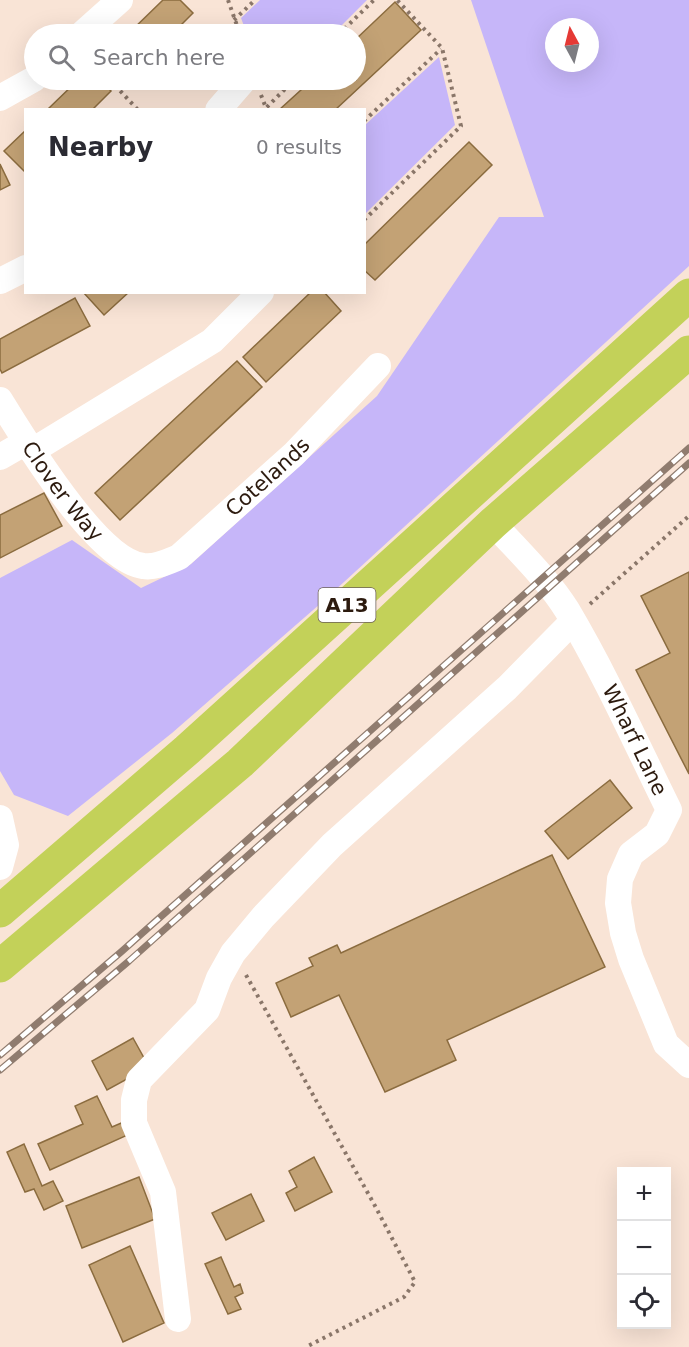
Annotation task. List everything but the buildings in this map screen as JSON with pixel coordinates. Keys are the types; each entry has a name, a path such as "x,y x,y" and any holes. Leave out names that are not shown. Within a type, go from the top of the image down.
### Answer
{"highway":[{"name":"A13","path":"0,911 187,750 689,295"},
{"name":"A13","path":"0,966 240,763 493,523 689,352"}],"street":[{"path":"93,24 120,0"},
{"path":"0,98 24,85"},
{"path":"221,108 244,90"},
{"path":"0,281 24,269"},
{"path":"0,457 29,447 212,341 259,294"},
{"name":"Cotelands","path":"142,566 159,565 179,557 294,454 378,366"},
{"name":"Clover Way","path":"0,400 29,447 79,515 104,542 121,556 142,566"},
{"name":"Wharf Lane","path":"493,523 543,578 573,621 598,666 669,810 657,834 631,854 620,879 618,903 623,933 631,959 666,1044 689,1065"},
{"path":"178,1319 163,1192 134,1123 134,1100 139,1080 207,1010 219,978 233,953 263,917 332,845 507,688 573,621"},
{"path":"0,818 3,856"}],"path":[{"path":"228,0 236,24"},
{"path":"234,20 255,0"},
{"path":"349,24 374,0"},
{"path":"366,218 461,126 442,48 397,0"},
{"path":"366,119 442,48"},
{"path":"119,90 136,108"},
{"path":"255,90 265,108"},
{"path":"267,108 284,90"},
{"path":"573,621 591,602 689,516"},
{"path":"233,953 375,1204 415,1282 404,1297 306,1347"}],"shaded area":[{"path":"260,0 367,0 343,24 243,24 241,18"},
{"path":"471,0 689,0 689,266 320,604 172,733 68,816 14,795 0,771 0,578 72,540 141,588 191,564 377,396 499,217 544,217"},
{"path":"439,57 455,125 366,213 366,124"}],"railway":[{"path":"0,1055 121,952 689,448"},
{"path":"0,1070 129,961 689,463"}]}
